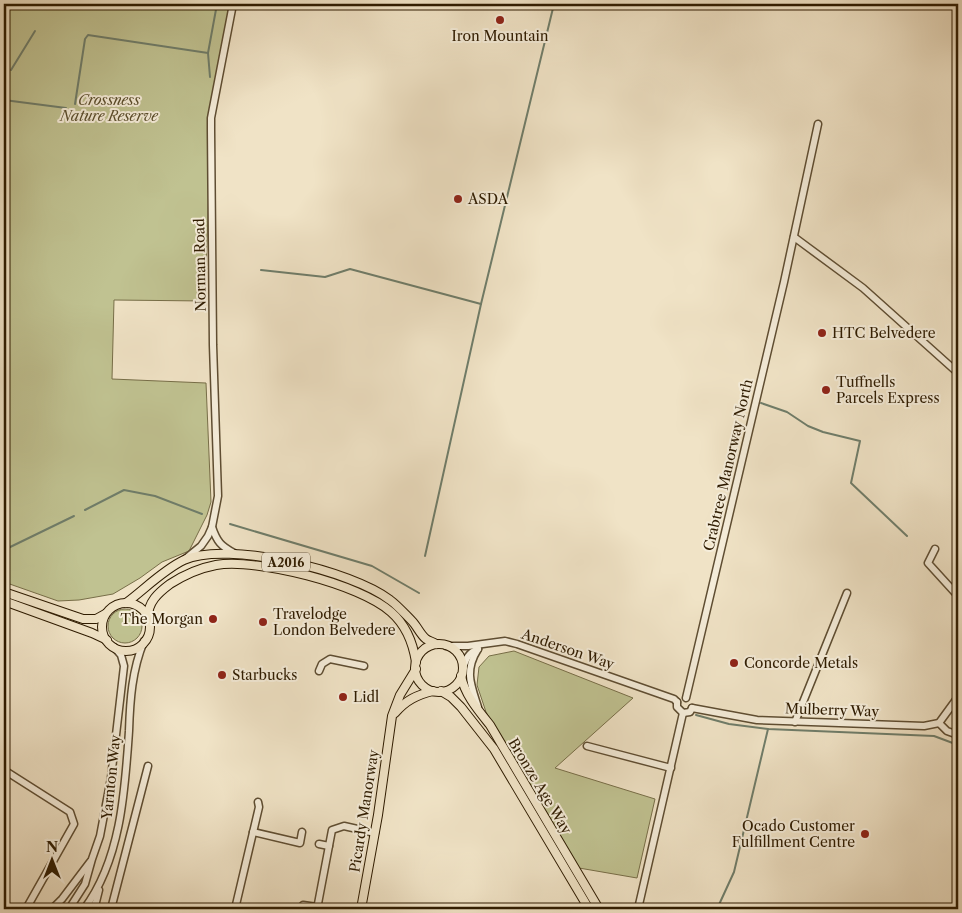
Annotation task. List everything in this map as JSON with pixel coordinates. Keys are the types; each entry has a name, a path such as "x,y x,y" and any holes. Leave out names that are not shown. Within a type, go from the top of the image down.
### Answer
{"main road":[{"name":"A2016","path":"126,603 162,574 185,559 209,554 236,554 274,559 305,566 369,587 390,599 426,639 436,644"},
{"name":"A2016","path":"148,617 150,604 156,596 178,579 193,572 217,565 258,566 298,573 362,594 391,612 406,630 414,652 416,666"},
{"path":"4,592 83,619 96,619 115,606 126,603 139,607 148,617 150,628 144,642 138,647 122,650 114,647 107,640 92,632 4,602"},
{"path":"105,614 102,629 107,640"},
{"path":"392,716 401,706 417,695 437,691 454,686 462,672 458,655 453,649 436,644 424,648 420,653 416,666 420,681 425,687 437,691"},
{"name":"Picardy Manorway","path":"361,909 375,833 392,716 416,666"},
{"name":"Bronze Age Way","path":"462,672 463,685 490,725 599,909"},
{"name":"Bronze Age Way","path":"437,691 451,697 460,706 494,749 588,909"}],"street":[{"name":"Norman Road","path":"185,559 201,546 208,536 218,496 215,431 211,118 233,4"},
{"name":"Crabtree Manorway North","path":"686,698 794,237 818,124"},
{"path":"794,237 862,288 958,373"},
{"path":"213,522 215,536 222,547 236,554"},
{"path":"935,549 928,563 958,596"},
{"path":"795,722 848,593"},
{"name":"Yarnton Way","path":"84,909 101,881 117,832 124,782 134,671 144,642"},
{"name":"Anderson Way","path":"446,646 505,642 525,646 678,702"},
{"path":"462,672 466,657 485,644"},
{"name":"Yarnton Way","path":"69,909 85,884 100,836 111,778 124,672 123,660 114,647"},
{"path":"478,649 469,675 480,712"},
{"path":"319,671 322,664 330,659 364,666"},
{"path":"958,697 939,723 947,731 958,735"},
{"path":"681,698 686,698 692,702 690,712 683,713 678,711 678,702 681,698"},
{"name":"Mulberry Way","path":"692,708 757,720 924,726 939,723"},
{"path":"638,909 683,713"},
{"path":"588,746 671,768"},
{"path":"111,909 148,768"},
{"path":"4,770 70,812 74,824 26,909"},
{"path":"236,909 259,807 258,802"},
{"path":"303,905 317,908 332,830 344,826 375,833"},
{"path":"253,832 300,843 302,832"},
{"path":"319,844 329,846"},
{"path":"52,909 62,899 92,859"},
{"path":"92,909 96,902 101,881"}],"green space":[{"name":"Crossness Nature Reserve","path":"4,4 231,4 211,130 205,301 114,300 112,379 206,383 211,502 207,515 189,551 162,562 113,594 79,600 58,601 4,582"},
{"path":"125,609 132,610 137,614 141,619 141,633 137,638 132,642 125,643 118,642 113,638 109,633 108,626 109,619 113,614 118,610"},
{"path":"514,651 633,698 555,768 655,799 637,878 579,868 486,712 477,685 479,667 489,656"}],"waterway":[{"path":"210,77 208,53 217,4"},
{"path":"425,556 481,304 554,4"},
{"path":"11,70 35,31"},
{"path":"75,104 85,39 88,35 208,53"},
{"path":"4,100 66,108"},
{"path":"261,270 325,277 350,269 481,304"},
{"path":"761,403 787,412 808,426 823,432 860,441 851,483 907,536"},
{"path":"85,510 124,490 155,496 202,514"},
{"path":"4,550 74,516"},
{"path":"230,524 372,566 419,593"},
{"path":"696,715 729,724 768,729 934,736 958,745"},
{"path":"717,909 734,872 768,729"}],"place":[{"name":"Iron Mountain","path":"500,20"},
{"name":"ASDA","path":"458,199"},
{"name":"HTC Belvedere","path":"822,333"},
{"name":"Tuffnells Parcels Express","path":"826,390"},
{"name":"The Morgan","path":"213,619"},
{"name":"Travelodge London Belvedere","path":"263,622"},
{"name":"Concorde Metals","path":"734,663"},
{"name":"Starbucks","path":"222,675"},
{"name":"Lidl","path":"343,697"},
{"name":"Ocado Customer Fulfillment Centre","path":"865,834"}]}
